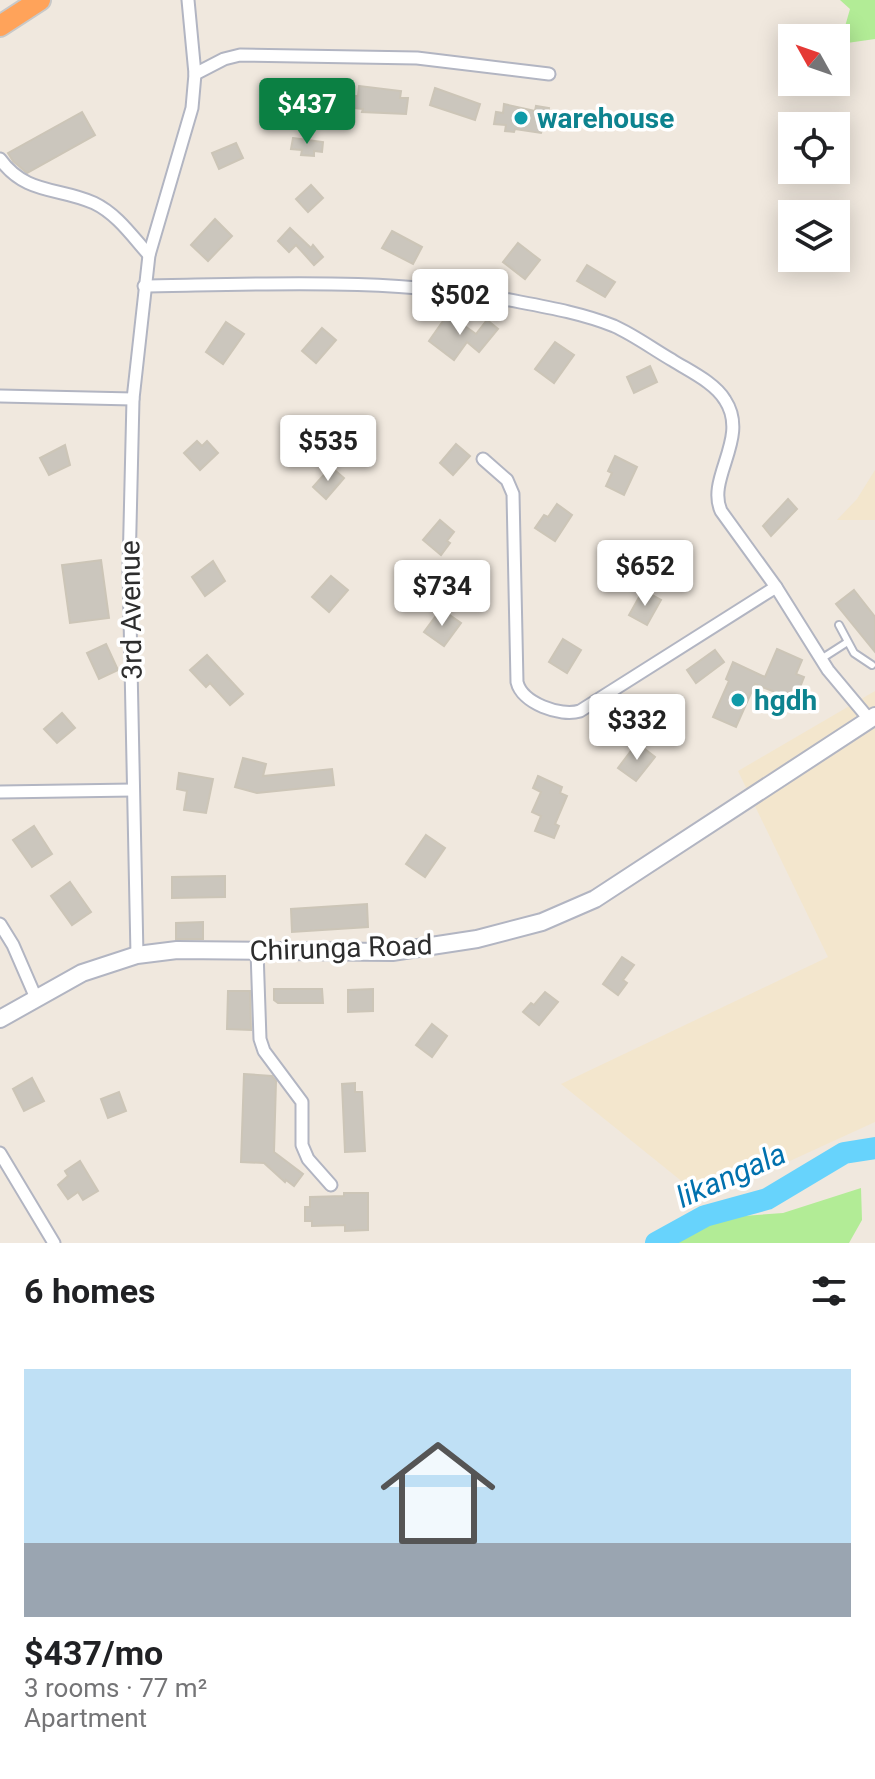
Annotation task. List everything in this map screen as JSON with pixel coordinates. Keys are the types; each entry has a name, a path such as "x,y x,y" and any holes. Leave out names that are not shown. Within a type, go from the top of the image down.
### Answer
{"highway":[{"path":"0,26 40,0"}],"street":[{"name":"3rd Avenue","path":"137,955 129,569 133,399 149,255 186,130 195,74 188,0"},
{"path":"195,74 224,59 240,55 417,58 549,74"},
{"path":"0,159 23,182 88,200 108,211 149,255"},
{"path":"144,286 387,284 491,296 587,316 616,327 710,384 726,400 733,438 718,492 718,504 821,659 872,717"},
{"path":"0,396 133,399"},
{"path":"483,459 507,480 513,494 517,682 519,689 531,700 564,713 580,711 776,587"},
{"name":"Chirunga Road","path":"0,1019 82,973 137,955 177,950 392,952 477,939 542,922 595,899 872,717"},
{"path":"0,792 133,790"},
{"path":"0,924 8,934 36,998"},
{"path":"257,951 260,1039 264,1051 302,1102 302,1145 308,1159 331,1185"},
{"path":"0,1153 54,1243"}],"lane":[{"path":"839,625 846,643 860,659 872,665"},
{"path":"821,659 846,643"}],"shaded area":[{"path":"875,470 875,520 837,520 857,499"},
{"path":"875,691 875,1122 705,1200 561,1084 828,957 738,771"}],"green space":[{"path":"840,0 875,0 875,39 850,43 850,24 846,24 850,9"},
{"path":"861,1188 862,1220 849,1243 663,1243 677,1234 729,1217 783,1213"}],"building":[{"path":"359,86 401,91 400,98 408,98 406,114 362,112 363,109 337,106 337,110 326,110 326,114 292,114 280,110 284,91 330,91 330,96 358,96"},
{"path":"435,88 480,104 475,120 430,105"},
{"name":"warehouse","path":"504,104 535,111 536,106 549,108 546,130 541,133 515,129 514,132 505,131 506,125 494,124 496,112 503,113"},
{"path":"82,112 95,135 27,173 13,161 8,153"},
{"path":"293,138 323,142 322,152 314,151 314,156 301,155 302,150 291,149"},
{"path":"236,143 243,158 219,169 212,153"},
{"path":"311,185 323,198 308,212 296,199"},
{"path":"215,219 232,236 208,261 191,245"},
{"path":"290,228 311,248 313,245 323,257 314,265 296,245 289,252 278,241"},
{"path":"392,231 422,247 413,264 382,248"},
{"path":"518,243 540,260 525,279 503,262"},
{"path":"587,265 615,282 605,297 577,281"},
{"path":"448,314 476,334 487,320 498,329 479,352 467,342 454,360 429,341"},
{"path":"226,322 244,334 223,364 206,352"},
{"path":"322,328 336,340 316,363 302,351"},
{"path":"555,342 574,355 554,383 535,369"},
{"path":"650,366 657,382 634,393 627,377"},
{"path":"197,441 202,446 207,441 218,453 200,470 184,453"},
{"path":"456,444 470,456 453,475 440,463"},
{"path":"65,445 70,465 49,475 40,458"},
{"path":"615,456 637,467 624,495 606,486"},
{"path":"331,467 344,478 326,499 313,487"},
{"path":"788,499 797,509 771,536 763,526"},
{"path":"557,504 572,515 555,541 535,528"},
{"path":"440,520 454,532 441,555 423,540"},
{"path":"101,560 109,618 70,623 62,565"},
{"path":"213,561 225,581 205,596 192,577"},
{"path":"331,576 348,590 329,612 312,597"},
{"path":"643,590 661,600 647,625 629,615"},
{"path":"854,590 875,617 875,652 836,604"},
{"path":"441,609 461,623 444,646 424,632"},
{"path":"563,639 581,650 567,673 549,662"},
{"path":"106,644 118,670 99,679 87,653"},
{"path":"777,649 802,660 796,674 804,677 795,700 755,684 736,727 713,717 729,681 726,679 733,662 765,677"},
{"path":"715,650 724,662 696,683 687,670"},
{"path":"207,655 243,694 230,705 210,683 206,687 190,670"},
{"path":"62,713 75,728 57,743 44,729"},
{"path":"637,743 655,757 636,781 618,768"},
{"path":"243,758 266,764 263,776 332,769 334,785 257,793 235,787"},
{"path":"179,773 213,779 206,813 184,810 187,791 177,789"},
{"path":"538,776 562,787 560,793 567,796 555,824 559,826 554,838 535,831 541,816 532,812 541,792 533,788"},
{"path":"34,826 52,854 32,867 13,840"},
{"path":"426,835 445,848 425,877 406,864"},
{"path":"225,876 225,897 172,898 172,877"},
{"path":"70,882 91,912 72,925 51,896"},
{"path":"367,904 368,927 292,932 291,909"},
{"path":"203,922 203,939 176,939 176,923"},
{"path":"622,957 634,965 623,980 627,983 618,995 603,984"},
{"path":"274,989 322,989 323,1003 278,1003 274,1000"},
{"path":"373,989 373,1011 348,1012 348,990"},
{"path":"228,991 250,991 251,1030 227,1029"},
{"path":"545,992 558,1002 539,1025 523,1012"},
{"path":"432,1024 447,1036 432,1057 416,1045"},
{"path":"244,1074 272,1076 276,1081 274,1152 303,1174 294,1186 264,1163 241,1162"},
{"path":"32,1078 44,1101 24,1111 13,1089"},
{"path":"355,1083 355,1092 362,1092 365,1151 345,1152 342,1084"},
{"path":"119,1092 126,1111 108,1118 101,1099"},
{"path":"80,1161 98,1191 83,1200 78,1192 68,1199 58,1185 68,1176 65,1171"},
{"path":"344,1193 368,1193 368,1230 345,1231 345,1225 312,1226 312,1221 305,1221 305,1207 310,1207 310,1197 344,1196"}],"waterway":[{"name":"likangala","path":"656,1243 705,1216 767,1199 844,1153 875,1148"}],"place":[{"name":"warehouse","path":"521,118"},
{"name":"hgdh","path":"738,700"}]}
